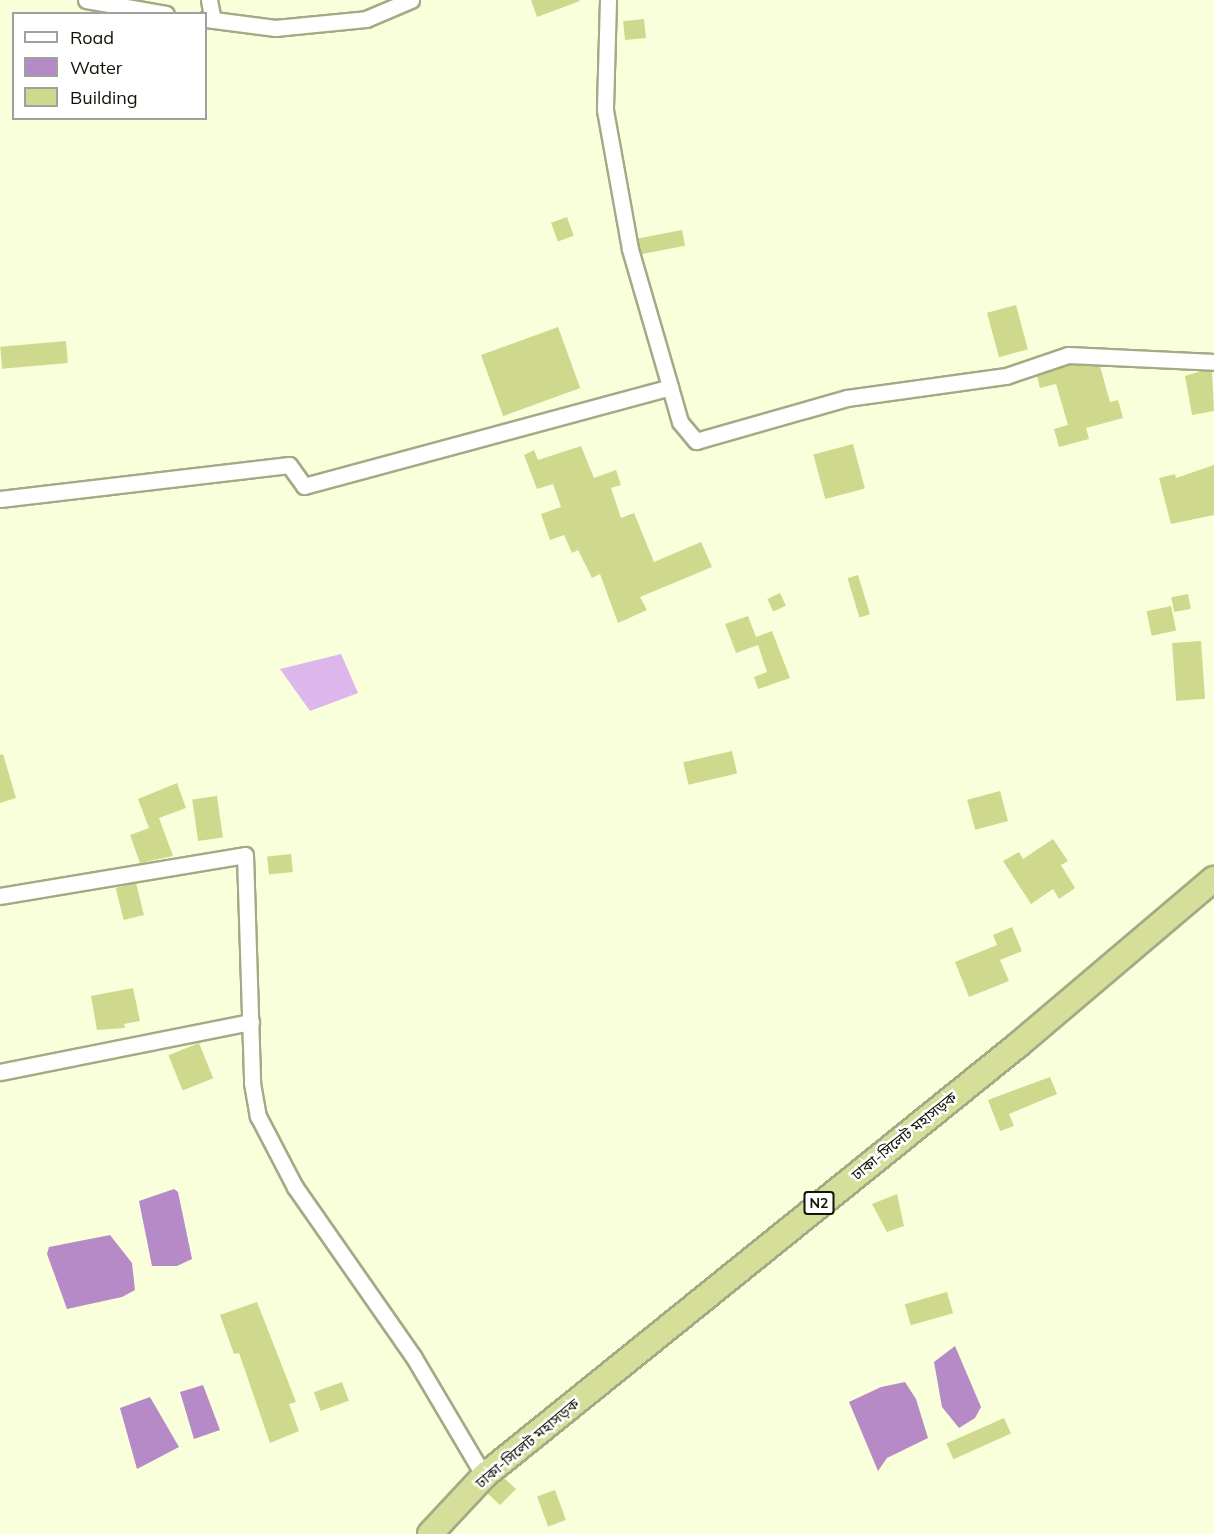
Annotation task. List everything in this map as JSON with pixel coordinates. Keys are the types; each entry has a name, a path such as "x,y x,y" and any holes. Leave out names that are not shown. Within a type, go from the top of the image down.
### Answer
{"highway":[{"name":"ঢাকা-সিলেট মহাসড়ক","path":"430,1534 484,1476 1018,1045 1214,879"}],"street":[{"path":"86,0 155,12"},
{"path":"209,0 209,19 275,28 366,19 411,0"},
{"path":"608,0 605,110 630,249 680,422 696,441 847,398 1006,376 1068,355 1214,362"},
{"path":"0,499 290,465 304,486 670,387"},
{"path":"0,896 245,855 252,1083 258,1116 295,1187 412,1356 484,1476"},
{"path":"0,1072 251,1022"}],"shaded area":[{"path":"341,654 358,693 310,711 280,669"}],"water":[{"path":"174,1189 178,1192 192,1259 177,1266 152,1266 139,1201"},
{"path":"110,1235 132,1263 135,1290 122,1297 67,1309 47,1254 49,1247"},
{"path":"955,1346 981,1407 975,1418 959,1428 942,1407 934,1362"},
{"path":"905,1382 916,1399 928,1438 887,1458 878,1471 849,1402 881,1387"},
{"path":"203,1385 220,1430 194,1439 180,1392"},
{"path":"150,1397 179,1447 137,1469 120,1408"}],"building":[{"path":"531,0 579,0 580,1 537,17"},
{"path":"644,19 646,38 625,40 623,21"},
{"path":"567,217 574,236 558,242 551,223"},
{"path":"682,230 685,246 641,254 638,239"},
{"path":"1016,305 1028,349 999,357 987,313"},
{"path":"558,327 580,388 503,416 481,355"},
{"path":"66,341 68,363 2,369 0,347"},
{"path":"1069,365 1100,366 1110,402 1118,400 1123,418 1086,428 1089,439 1059,447 1054,429 1068,425 1056,384 1040,388 1037,376"},
{"path":"1201,371 1212,372 1214,411 1192,415 1185,376"},
{"path":"853,444 865,488 825,499 813,455"},
{"path":"581,446 594,478 616,470 621,485 611,488 621,518 634,513 654,562 701,542 712,567 640,597 647,610 618,623 600,574 592,578 578,550 572,553 564,535 550,540 541,514 561,507 553,484 537,489 524,455 534,450 538,460"},
{"path":"1214,465 1214,515 1171,524 1159,478 1175,474 1176,478"},
{"path":"858,575 870,614 859,617 847,578"},
{"path":"780,593 786,606 773,612 767,599"},
{"path":"1188,594 1191,609 1174,612 1171,597"},
{"path":"1171,606 1176,630 1152,636 1147,611"},
{"path":"748,616 756,637 772,631 790,678 758,689 754,677 767,672 758,645 736,653 725,624"},
{"path":"1201,641 1205,699 1176,701 1172,643"},
{"path":"732,751 737,773 688,785 683,762"},
{"path":"3,754 16,798 0,803 0,755"},
{"path":"177,783 186,808 159,818 173,856 140,863 130,835 149,828 138,799"},
{"path":"1000,791 1008,821 975,830 967,800"},
{"path":"217,796 223,838 198,841 192,799"},
{"path":"1053,839 1068,861 1061,865 1075,888 1059,899 1053,889 1031,904 1003,861 1019,852 1023,859"},
{"path":"291,854 293,872 269,874 267,857"},
{"path":"136,883 144,915 124,920 116,888"},
{"path":"1012,927 1022,951 1000,960 1009,981 969,997 955,962 997,945 993,935"},
{"path":"133,988 140,1021 124,1024 125,1028 97,1030 91,996"},
{"path":"199,1043 213,1078 183,1091 168,1055"},
{"path":"1050,1077 1057,1094 1009,1114 1014,1126 1000,1131 988,1100"},
{"path":"897,1194 904,1226 887,1232 872,1204"},
{"path":"947,1292 953,1313 911,1325 905,1304"},
{"path":"257,1302 296,1402 289,1404 299,1431 270,1443 239,1353 234,1354 220,1315"},
{"path":"342,1382 349,1401 321,1411 314,1392"},
{"path":"1004,1418 1011,1434 953,1459 946,1444"},
{"path":"504,1478 516,1489 500,1505 487,1493"},
{"path":"555,1490 566,1520 548,1527 537,1496"}]}
